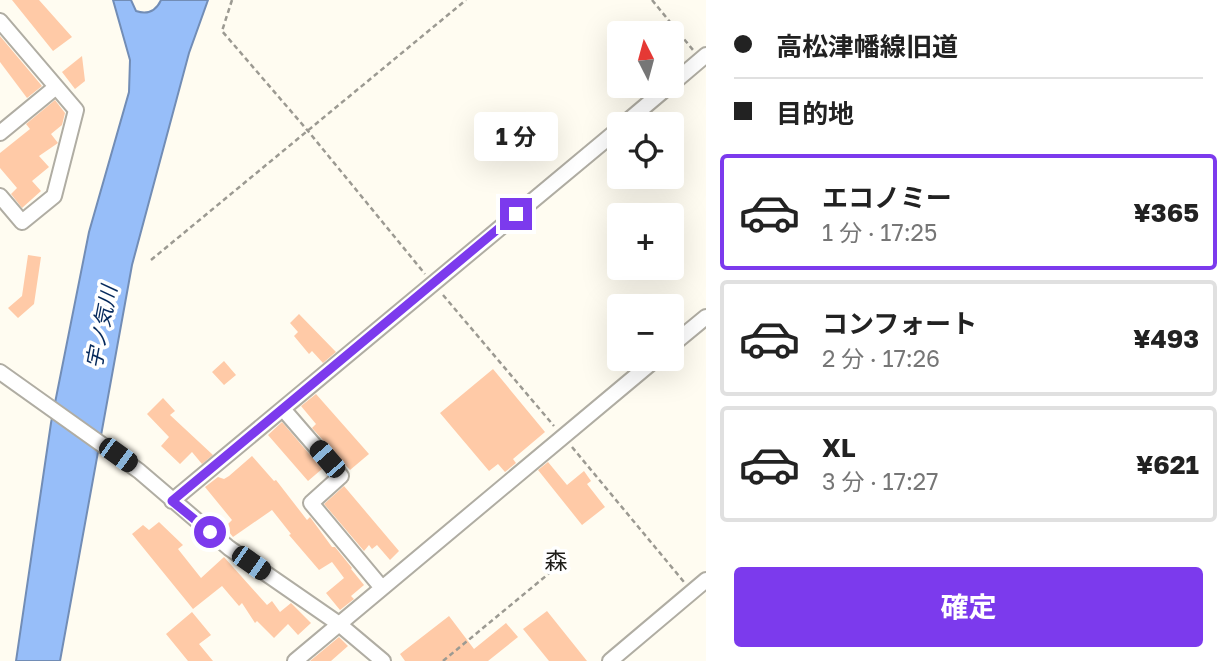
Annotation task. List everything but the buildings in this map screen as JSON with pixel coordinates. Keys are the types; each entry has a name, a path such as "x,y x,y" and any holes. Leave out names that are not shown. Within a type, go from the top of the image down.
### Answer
{"street":[{"path":"0,21 76,110 54,195 22,222 0,196"},
{"path":"684,74 703,57"},
{"path":"0,132 56,87"},
{"path":"639,112 655,98"},
{"path":"172,501 607,139"},
{"path":"684,335 706,317"},
{"path":"295,661 641,371"},
{"path":"0,372 139,471 229,548 339,624 383,661"},
{"path":"283,409 341,476 311,503 382,588"},
{"path":"610,661 706,580"}],"path":[{"path":"232,0 222,31 692,592"},
{"path":"151,260 466,0"},
{"path":"652,0 703,57"},
{"path":"443,661 558,566"}],"water":[{"name":"宇ノ気川","path":"113,0 131,0 136,11 144,13 157,7 161,0 208,0 189,53 132,265 60,661 16,661 51,423 89,232 129,92 130,60"}],"district":[{"name":"森","path":"556,560"}],"route":[{"path":"210,532 172,501 516,214"}]}
